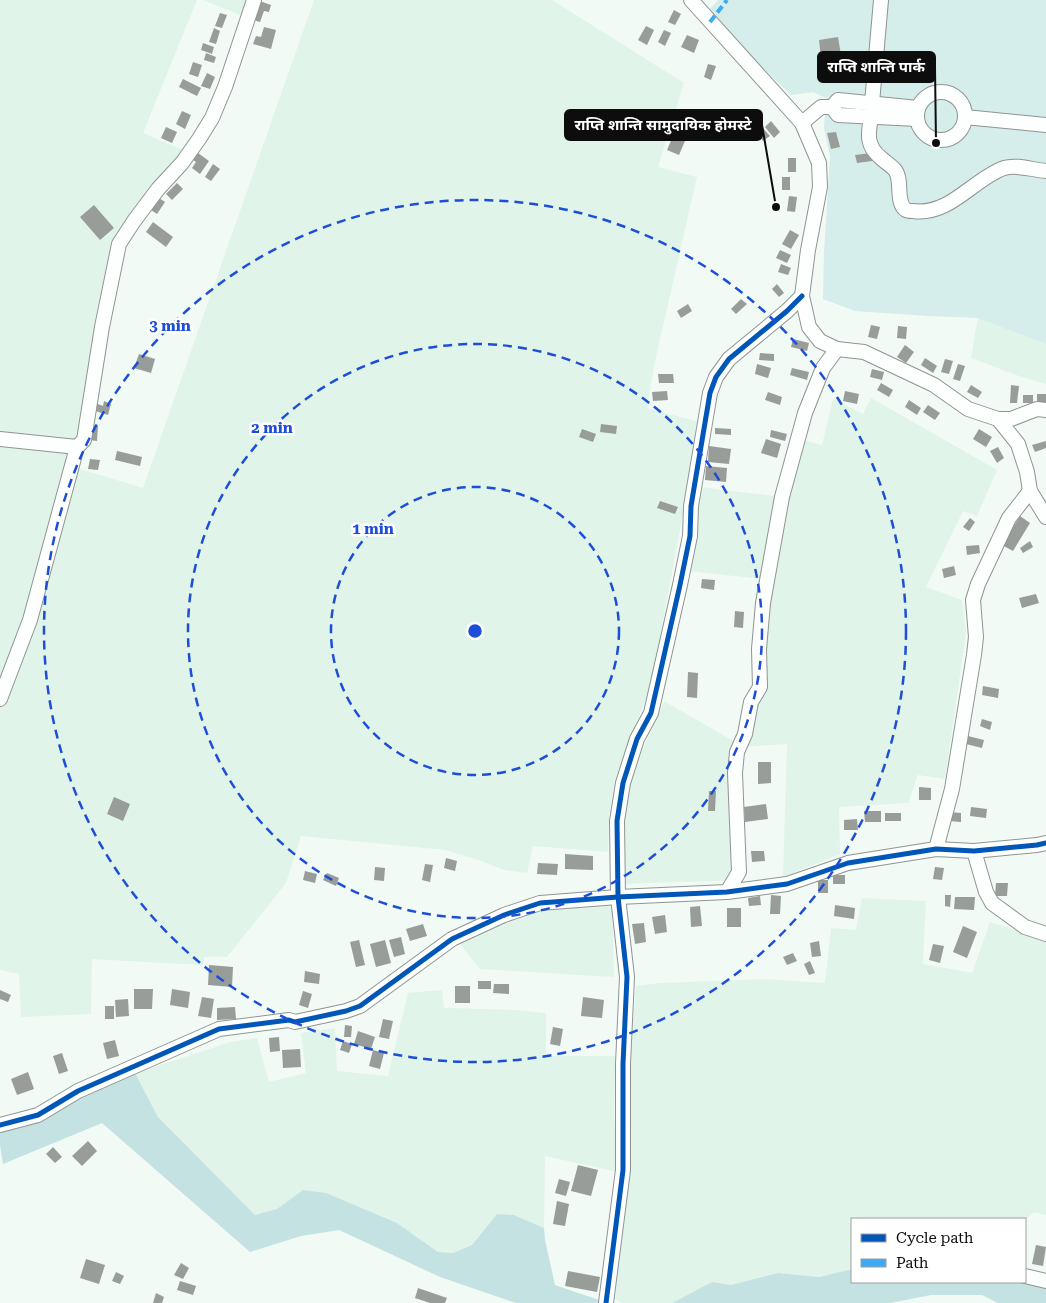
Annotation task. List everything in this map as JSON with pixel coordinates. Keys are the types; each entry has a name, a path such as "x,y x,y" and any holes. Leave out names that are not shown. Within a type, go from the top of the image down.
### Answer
{"street":[{"path":"0,699 30,620 77,447 84,440 102,327 119,244 158,189 199,139 212,118 225,86 254,0"},
{"path":"691,0 802,122 819,163 820,187 808,250 802,296 809,327 820,341 836,349 864,352 934,385 968,409 998,419 1011,419 1037,409 1046,410"},
{"path":"881,0 869,140 873,151 898,173 901,204 906,210 919,212 936,210 991,173 1007,167 1046,171"},
{"path":"940,91 957,97 961,101 965,117 963,127 959,132 947,140 940,140 927,136 922,132 918,126 917,113 924,98 929,94 940,91"},
{"path":"802,122 821,107 832,107 838,100 872,110 917,113"},
{"path":"965,117 1046,125"},
{"path":"606,1303 624,1170 623,1064 627,977 618,897 617,821 623,783 637,739 651,714 680,585 690,536 691,506 710,393 716,377 729,359 787,312 802,296"},
{"path":"727,892 739,872 735,773 737,752 744,734 750,702 760,687 763,603 782,497 805,413 823,368 836,349"},
{"path":"998,419 1018,444 1027,472 1030,491 1046,517"},
{"path":"0,439 77,447"},
{"path":"936,849 952,789 974,655 976,637 973,600 978,584 1009,518 1030,491"},
{"path":"0,1125 38,1115 78,1091 219,1029 289,1020 295,1022 346,1011 360,1006 452,939 504,915 540,903 727,892 787,884 848,864 936,849 974,851 1037,845 1046,842"},
{"path":"974,851 986,892 992,903 1026,927 1046,934"},
{"path":"1026,1276 1046,1281"}],"green space":[{"path":"0,0 197,0 143,133 183,150 130,219 115,243 70,466 143,488 314,0 552,0 684,83 658,167 697,177 655,361 647,408 700,422 651,685 615,779 609,816 608,852 533,846 527,873 504,870 446,850 301,836 286,883 227,957 204,957 203,965 92,959 91,1014 21,1017 19,974 0,970"},
{"path":"203,0 249,0 242,16"},
{"path":"978,317 1046,344 1046,384 971,358"},
{"path":"871,398 997,470 977,516 963,511 926,587 962,600 966,633 945,779 918,775 908,803 839,807 840,854 783,877 787,744 744,747 771,580 688,571 699,487 784,497 799,439 822,445 833,399 863,414"},
{"path":"664,701 744,747 738,755 741,880 623,884 622,824 628,784"},
{"path":"862,898 926,901 923,964 972,973 990,922 1046,939 1046,1215 1034,1212 1026,1219 851,1218 851,1269 819,1277 778,1273 731,1285 712,1282 672,1303 622,1303 615,1299 629,1172 630,1064 636,986 661,983 764,979 825,983 831,928 856,930"},
{"path":"612,905 614,977 480,969 457,940 506,919 540,910"},
{"path":"442,990 444,1008 546,1013 546,1056 615,1056 614,1117 618,1172 545,1156 544,1228 514,1215 497,1214 472,1245 453,1253 438,1252 397,1223 303,1190 277,1209 255,1215 158,1117 135,1073 231,1042 257,1038 269,1082 306,1073 301,1033 335,1028 337,1071 388,1076 408,993"}],"shaded area":[{"path":"718,0 1046,0 1046,344 978,318 855,311 823,299 830,156 824,129 826,98 813,92 791,95 733,39 710,9"},
{"path":"135,1073 158,1117 255,1215 277,1209 303,1190 326,1193 397,1223 438,1252 453,1253 472,1245 497,1214 514,1215 544,1228 555,1285 602,1301 602,1303 516,1303 440,1277 339,1230 301,1236 250,1252 102,1123 3,1164 0,1129"},
{"path":"851,1269 851,1283 1026,1282 1046,1285 1046,1303 998,1303 982,1295 931,1295 890,1303 672,1303 712,1282 731,1285 778,1273 819,1277"}],"building":[{"path":"257,0 271,5 269,12 264,11 260,22 250,19"},
{"path":"674,10 681,14 675,25 668,22"},
{"path":"220,13 227,15 222,28 215,26"},
{"path":"646,26 654,30 647,45 638,40"},
{"path":"264,27 276,30 271,49 253,44 256,36 261,37"},
{"path":"214,28 220,31 216,44 209,42"},
{"path":"664,30 671,33 665,46 658,42"},
{"path":"687,35 699,40 694,53 681,47"},
{"path":"838,37 841,55 821,58 819,40"},
{"path":"203,43 214,47 212,54 201,50"},
{"path":"206,53 216,57 214,63 204,60"},
{"path":"193,62 202,65 198,77 189,74"},
{"path":"708,64 716,66 711,80 704,77"},
{"path":"207,73 215,77 210,89 201,86"},
{"path":"183,79 201,88 197,96 179,87"},
{"path":"182,111 191,115 185,129 176,124"},
{"path":"771,121 780,132 774,138 765,127"},
{"path":"679,122 691,127 679,155 667,150"},
{"path":"166,127 177,132 172,143 161,138"},
{"path":"762,127 770,136 763,141 756,132"},
{"path":"836,132 840,147 831,149 827,133"},
{"path":"198,153 209,161 200,174 192,168 196,162 193,160"},
{"path":"871,153 872,161 857,163 855,155"},
{"path":"788,158 796,158 796,172 788,172"},
{"path":"213,164 220,169 211,181 205,177"},
{"path":"782,177 790,177 790,190 782,190"},
{"path":"177,183 183,189 172,200 166,194"},
{"path":"789,196 797,197 795,212 787,211"},
{"path":"159,198 165,202 157,214 151,210"},
{"path":"94,205 114,228 100,240 80,217"},
{"path":"153,222 173,237 166,247 146,232"},
{"path":"790,230 799,235 791,249 782,244"},
{"path":"780,250 791,255 787,263 776,258"},
{"path":"781,264 791,268 788,275 778,272"},
{"path":"777,284 784,293 779,297 772,289"},
{"path":"741,299 747,304 736,314 731,309"},
{"path":"688,304 692,311 681,318 677,311"},
{"path":"871,325 880,327 877,339 868,337"},
{"path":"898,326 907,327 906,339 897,338"},
{"path":"793,339 809,343 807,351 791,347"},
{"path":"905,345 914,352 906,363 897,357"},
{"path":"760,353 774,354 774,361 759,360"},
{"path":"139,354 155,359 151,373 134,368"},
{"path":"925,358 937,366 933,373 921,365"},
{"path":"945,359 953,361 949,374 941,372"},
{"path":"757,364 771,368 768,378 755,374"},
{"path":"958,364 965,366 960,381 953,379"},
{"path":"792,368 809,372 807,380 790,375"},
{"path":"872,369 884,372 882,380 870,377"},
{"path":"658,374 673,374 674,383 659,383"},
{"path":"881,383 893,390 889,397 877,390"},
{"path":"971,385 982,392 978,398 967,392"},
{"path":"1011,385 1019,386 1017,403 1010,403"},
{"path":"667,391 668,400 653,401 652,392"},
{"path":"845,391 859,394 857,404 843,401"},
{"path":"768,392 782,397 780,405 765,400"},
{"path":"1037,394 1046,394 1046,403 1037,403"},
{"path":"1023,395 1033,395 1033,403 1023,403"},
{"path":"909,400 921,408 917,415 905,407"},
{"path":"104,401 111,404 108,415 92,410 95,403 103,406"},
{"path":"928,405 940,413 935,420 923,412"},
{"path":"601,424 617,426 616,434 600,432"},
{"path":"91,425 98,426 97,441 90,440"},
{"path":"715,428 731,429 731,435 715,434"},
{"path":"582,429 596,434 593,442 579,437"},
{"path":"979,429 992,437 986,447 973,439"},
{"path":"771,430 787,434 785,441 770,437"},
{"path":"766,439 781,444 777,458 761,453"},
{"path":"1046,441 1046,448 1035,452 1032,445"},
{"path":"709,446 731,449 729,464 708,462"},
{"path":"998,447 1004,458 997,463 990,451"},
{"path":"117,451 142,457 140,466 115,460"},
{"path":"90,459 100,460 98,470 88,469"},
{"path":"706,466 727,468 726,482 705,480"},
{"path":"660,501 678,507 675,514 657,508"},
{"path":"1020,516 1030,523 1013,551 1002,545"},
{"path":"970,518 975,522 969,531 963,527"},
{"path":"1030,541 1033,547 1023,553 1020,548"},
{"path":"979,545 980,553 967,555 966,546"},
{"path":"954,566 956,575 944,578 942,569"},
{"path":"702,579 715,580 714,590 701,588"},
{"path":"1036,594 1039,603 1022,608 1019,598"},
{"path":"735,611 744,612 743,628 734,627"},
{"path":"688,672 698,673 697,698 687,697"},
{"path":"983,686 999,689 998,698 982,695"},
{"path":"982,719 992,722 990,730 980,726"},
{"path":"968,736 984,740 982,748 966,744"},
{"path":"758,762 771,762 771,783 758,784"},
{"path":"919,787 931,788 931,800 919,800"},
{"path":"709,791 716,791 715,811 708,811"},
{"path":"114,797 130,804 123,821 107,814"},
{"path":"766,804 768,819 745,822 744,807"},
{"path":"971,807 987,809 986,818 970,816"},
{"path":"864,811 881,811 881,822 865,822"},
{"path":"949,812 961,813 961,822 948,821"},
{"path":"885,813 901,813 901,821 885,821"},
{"path":"857,819 858,830 844,830 844,820"},
{"path":"751,851 764,851 765,861 752,862"},
{"path":"565,854 593,856 593,870 565,869"},
{"path":"446,858 457,861 455,871 444,868"},
{"path":"538,863 558,864 557,875 537,874"},
{"path":"425,864 433,865 430,882 422,880"},
{"path":"375,867 385,868 384,881 374,880"},
{"path":"935,867 944,868 942,880 933,879"},
{"path":"305,871 317,874 315,883 303,880"},
{"path":"327,873 339,878 336,886 323,880"},
{"path":"833,875 845,875 845,884 833,884"},
{"path":"818,880 828,880 828,893 818,893"},
{"path":"996,883 1008,883 1007,896 995,896"},
{"path":"771,895 781,896 780,914 770,914"},
{"path":"945,895 951,895 950,907 945,906"},
{"path":"760,896 761,905 749,906 748,898"},
{"path":"955,897 975,897 974,910 954,909"},
{"path":"835,905 855,908 854,919 834,916"},
{"path":"700,906 702,926 691,927 690,907"},
{"path":"727,908 741,908 741,927 727,927"},
{"path":"665,915 667,932 655,934 652,917"},
{"path":"644,923 646,942 635,944 632,924"},
{"path":"423,924 427,936 410,941 406,929"},
{"path":"963,926 977,932 967,958 953,952"},
{"path":"401,937 405,954 394,957 389,940"},
{"path":"359,940 365,965 356,967 350,942"},
{"path":"385,940 391,963 376,967 370,944"},
{"path":"819,941 821,956 812,957 810,943"},
{"path":"933,944 944,946 940,963 929,960"},
{"path":"793,953 797,961 787,965 783,957"},
{"path":"810,961 815,973 809,975 804,964"},
{"path":"209,965 233,967 232,987 208,985"},
{"path":"305,971 320,974 319,984 304,982"},
{"path":"478,981 491,981 491,989 478,989"},
{"path":"494,984 509,984 509,994 493,993"},
{"path":"455,986 470,986 470,1003 455,1003"},
{"path":"134,989 153,989 152,1009 134,1009"},
{"path":"172,989 190,992 188,1008 170,1005"},
{"path":"0,990 11,995 8,1002 0,999"},
{"path":"303,991 312,994 308,1008 299,1005"},
{"path":"202,997 214,999 211,1018 198,1016"},
{"path":"583,997 604,1000 602,1018 581,1016"},
{"path":"128,999 129,1016 116,1017 115,1000"},
{"path":"105,1006 114,1006 114,1019 105,1019"},
{"path":"235,1007 236,1019 217,1020 217,1008"},
{"path":"383,1019 393,1021 389,1039 379,1037"},
{"path":"345,1025 352,1026 351,1037 344,1037"},
{"path":"553,1027 563,1029 560,1046 550,1044"},
{"path":"358,1031 375,1037 371,1049 354,1044"},
{"path":"279,1037 280,1051 270,1052 269,1038"},
{"path":"115,1040 119,1056 107,1059 103,1043"},
{"path":"343,1041 352,1044 349,1053 340,1050"},
{"path":"300,1049 301,1067 283,1068 282,1050"},
{"path":"373,1050 384,1053 380,1069 369,1066"},
{"path":"62,1053 68,1071 59,1074 53,1056"},
{"path":"28,1072 34,1089 17,1095 11,1079"},
{"path":"88,1141 97,1151 82,1166 72,1156"},
{"path":"53,1147 62,1157 55,1163 46,1154"},
{"path":"578,1165 598,1170 591,1196 571,1191"},
{"path":"559,1179 570,1182 566,1196 555,1193"},
{"path":"557,1201 569,1204 565,1226 553,1224"},
{"path":"1036,1245 1046,1247 1043,1266 1032,1264"},
{"path":"86,1259 105,1265 99,1284 80,1278"},
{"path":"181,1263 189,1268 183,1279 174,1275"},
{"path":"568,1271 600,1277 597,1292 565,1286"},
{"path":"116,1272 124,1276 120,1284 112,1281"},
{"path":"180,1281 196,1286 193,1295 177,1290"},
{"path":"418,1288 447,1298 445,1303 430,1303 415,1298"},
{"path":"156,1293 164,1297 162,1303 153,1303"}],"marked path":[{"path":"710,22 727,0"}],"cycle path":[{"path":"606,1303 623,1170 623,1064 627,977 618,897 617,821 623,783 637,739 651,713 680,585 690,536 691,506 710,393 716,377 729,359 787,311 802,296"},
{"path":"0,1125 38,1115 78,1091 219,1029 289,1020 295,1022 346,1011 360,1006 452,939 504,915 540,903 727,892 787,884 848,863 936,849 974,851 1046,843"}],"place":[{"name":"राप्ति शान्ति पार्क","path":"936,143"},
{"name":"राप्ति शान्ति सामुदायिक होमस्टे","path":"776,207"}]}
